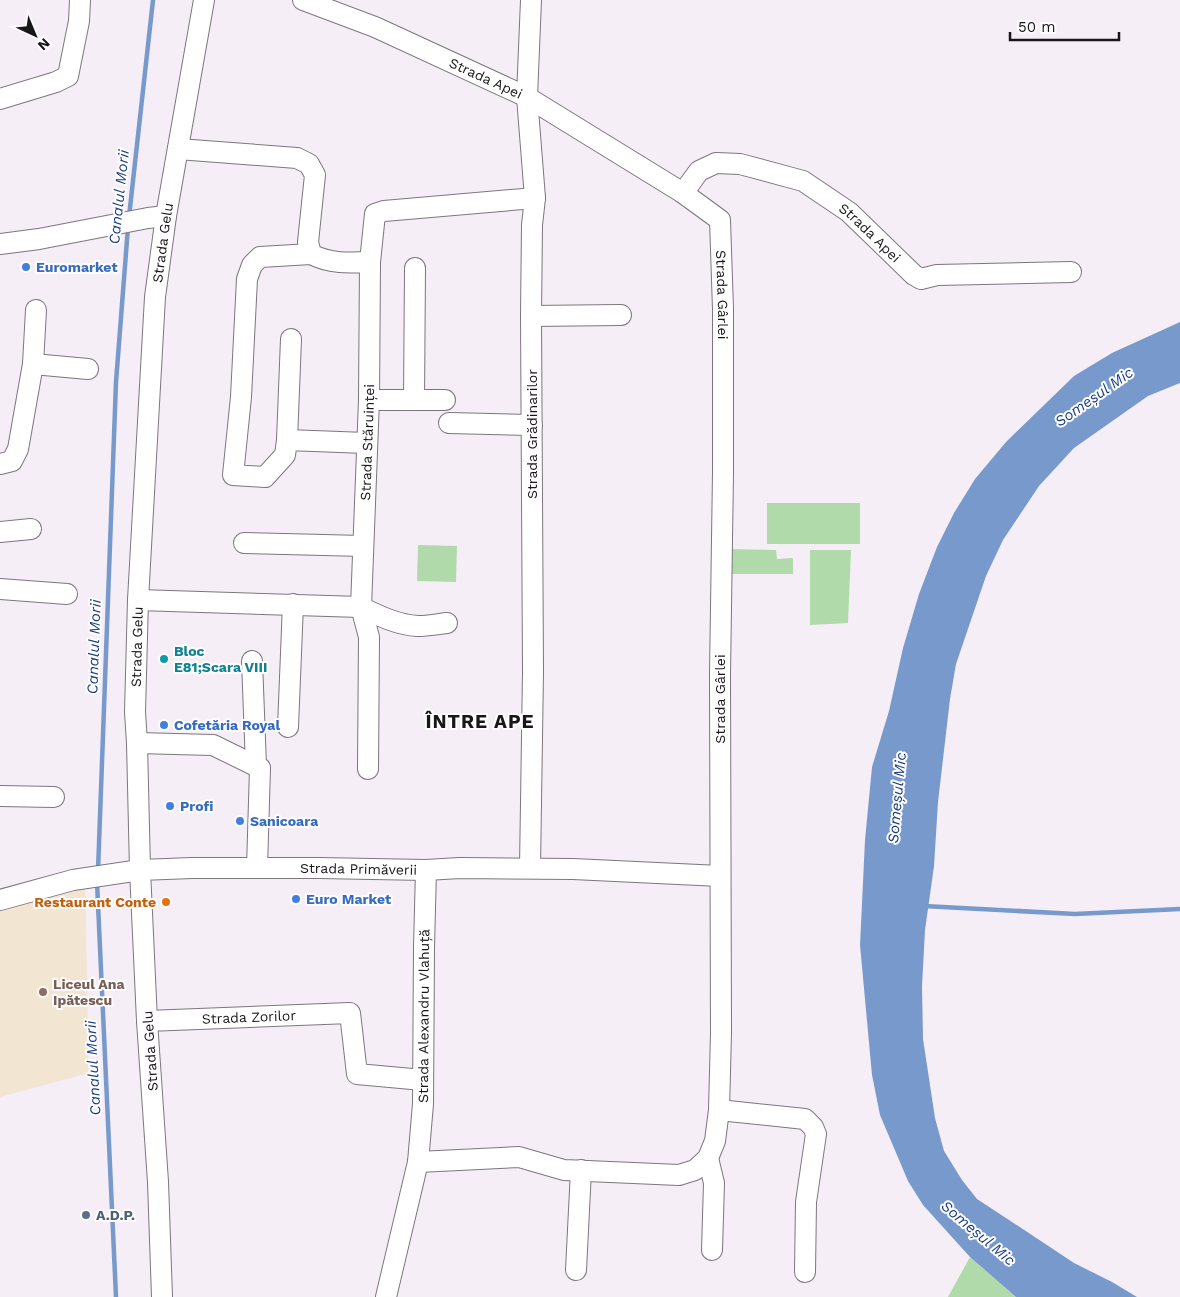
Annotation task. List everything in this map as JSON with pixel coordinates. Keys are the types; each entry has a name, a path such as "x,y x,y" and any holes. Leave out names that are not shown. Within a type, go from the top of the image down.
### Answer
{"street":[{"path":"0,99 56,82 68,76 79,22 80,0"},
{"name":"Strada Gelu","path":"162,1297 157,1173 147,1021 140,870 137,744 134,712 138,600 155,297 166,216 204,0"},
{"name":"Strada Apei","path":"303,0 384,31 527,97 683,194 720,220"},
{"name":"Strada Grădinarilor","path":"530,868 533,672 531,316 532,225 535,198 527,97 531,0"},
{"path":"178,149 297,158 309,164 315,176 308,242 311,254"},
{"name":"Strada Apei","path":"683,194 699,171 716,163 740,164 803,181 849,212 920,279 937,275 1071,272"},
{"name":"Strada Stăruinței","path":"368,769 369,636 361,607 368,400 370,262 375,214 384,211 535,198"},
{"path":"0,244 39,239 166,216"},
{"name":"Strada Gârlei","path":"702,1164 716,1141 719,1110 720,675 723,482 723,310 720,220"},
{"path":"290,339 285,455 265,477 233,475 241,397 247,279 252,265 260,257 311,254 322,260 348,263 370,262"},
{"path":"414,400 415,268"},
{"path":"0,464 12,461 18,448 33,364 36,310"},
{"path":"531,316 621,316"},
{"path":"33,364 88,368"},
{"path":"368,400 445,400"},
{"path":"450,423 532,425"},
{"path":"287,440 366,443"},
{"path":"0,532 31,529"},
{"path":"244,543 364,546"},
{"path":"0,589 67,594"},
{"path":"138,600 361,607 383,618 418,626 446,623"},
{"path":"288,726 292,604"},
{"path":"252,662 256,766"},
{"path":"137,744 213,745 260,768 257,868"},
{"path":"0,796 54,797"},
{"name":"Strada Primăverii","path":"0,900 73,880 140,870 530,868 720,876"},
{"name":"Strada Alexandru Vlahuță","path":"386,1297 418,1162 423,1104 426,870"},
{"name":"Strada Zorilor","path":"147,1021 350,1013 357,1074 423,1080"},
{"path":"719,1110 805,1119 813,1127 816,1134 806,1202 806,1272"},
{"path":"418,1162 519,1157 564,1170 679,1175 702,1164 714,1183 712,1250"},
{"path":"576,1270 581,1170"}],"shaded area":[{"name":"Liceul Ana Ipătescu","path":"85,886 89,1073 0,1097 0,911"}],"green space":[{"path":"767,503 860,503 860,544 767,544"},
{"path":"418,545 457,546 456,582 417,581"},
{"path":"727,549 776,550 777,559 793,558 793,574 726,574"},
{"path":"810,550 851,550 848,623 810,625"},
{"path":"970,1257 1016,1297 948,1297"}],"water":[{"name":"Someșul Mic","path":"1180,322 1180,383 1148,396 1074,448 1039,486 1003,540 986,576 956,664 950,699 938,802 934,866 925,930 922,986 923,1039 935,1118 944,1151 962,1180 977,1199 1074,1263 1137,1297 1016,1297 970,1257 923,1205 908,1181 880,1115 872,1075 860,945 865,840 872,767 889,711 903,648 919,594 937,547 954,513 975,479 1006,442 1074,376 1112,353"}],"waterway":[{"name":"Canalul Morii","path":"129,217 153,0"},
{"name":"Canalul Morii","path":"98,871 116,382 128,227"},
{"name":"Canalul Morii","path":"97,882 116,1297"},
{"path":"924,906 1075,914 1180,909"}],"place":[{"name":"Euromarket","path":"26,267"},
{"name":"Bloc E81;Scara VIII","path":"164,659"},
{"name":"Cofetăria Royal","path":"164,725"},
{"name":"Profi","path":"170,806"},
{"name":"Sanicoara","path":"240,821"},
{"name":"Euro Market","path":"296,899"},
{"name":"Restaurant Conte","path":"166,902"},
{"name":"Liceul Ana Ipătescu","path":"43,992"},
{"name":"A.D.P.","path":"86,1215"}],"district":[{"name":"ÎNTRE APE","path":"480,721"}]}
